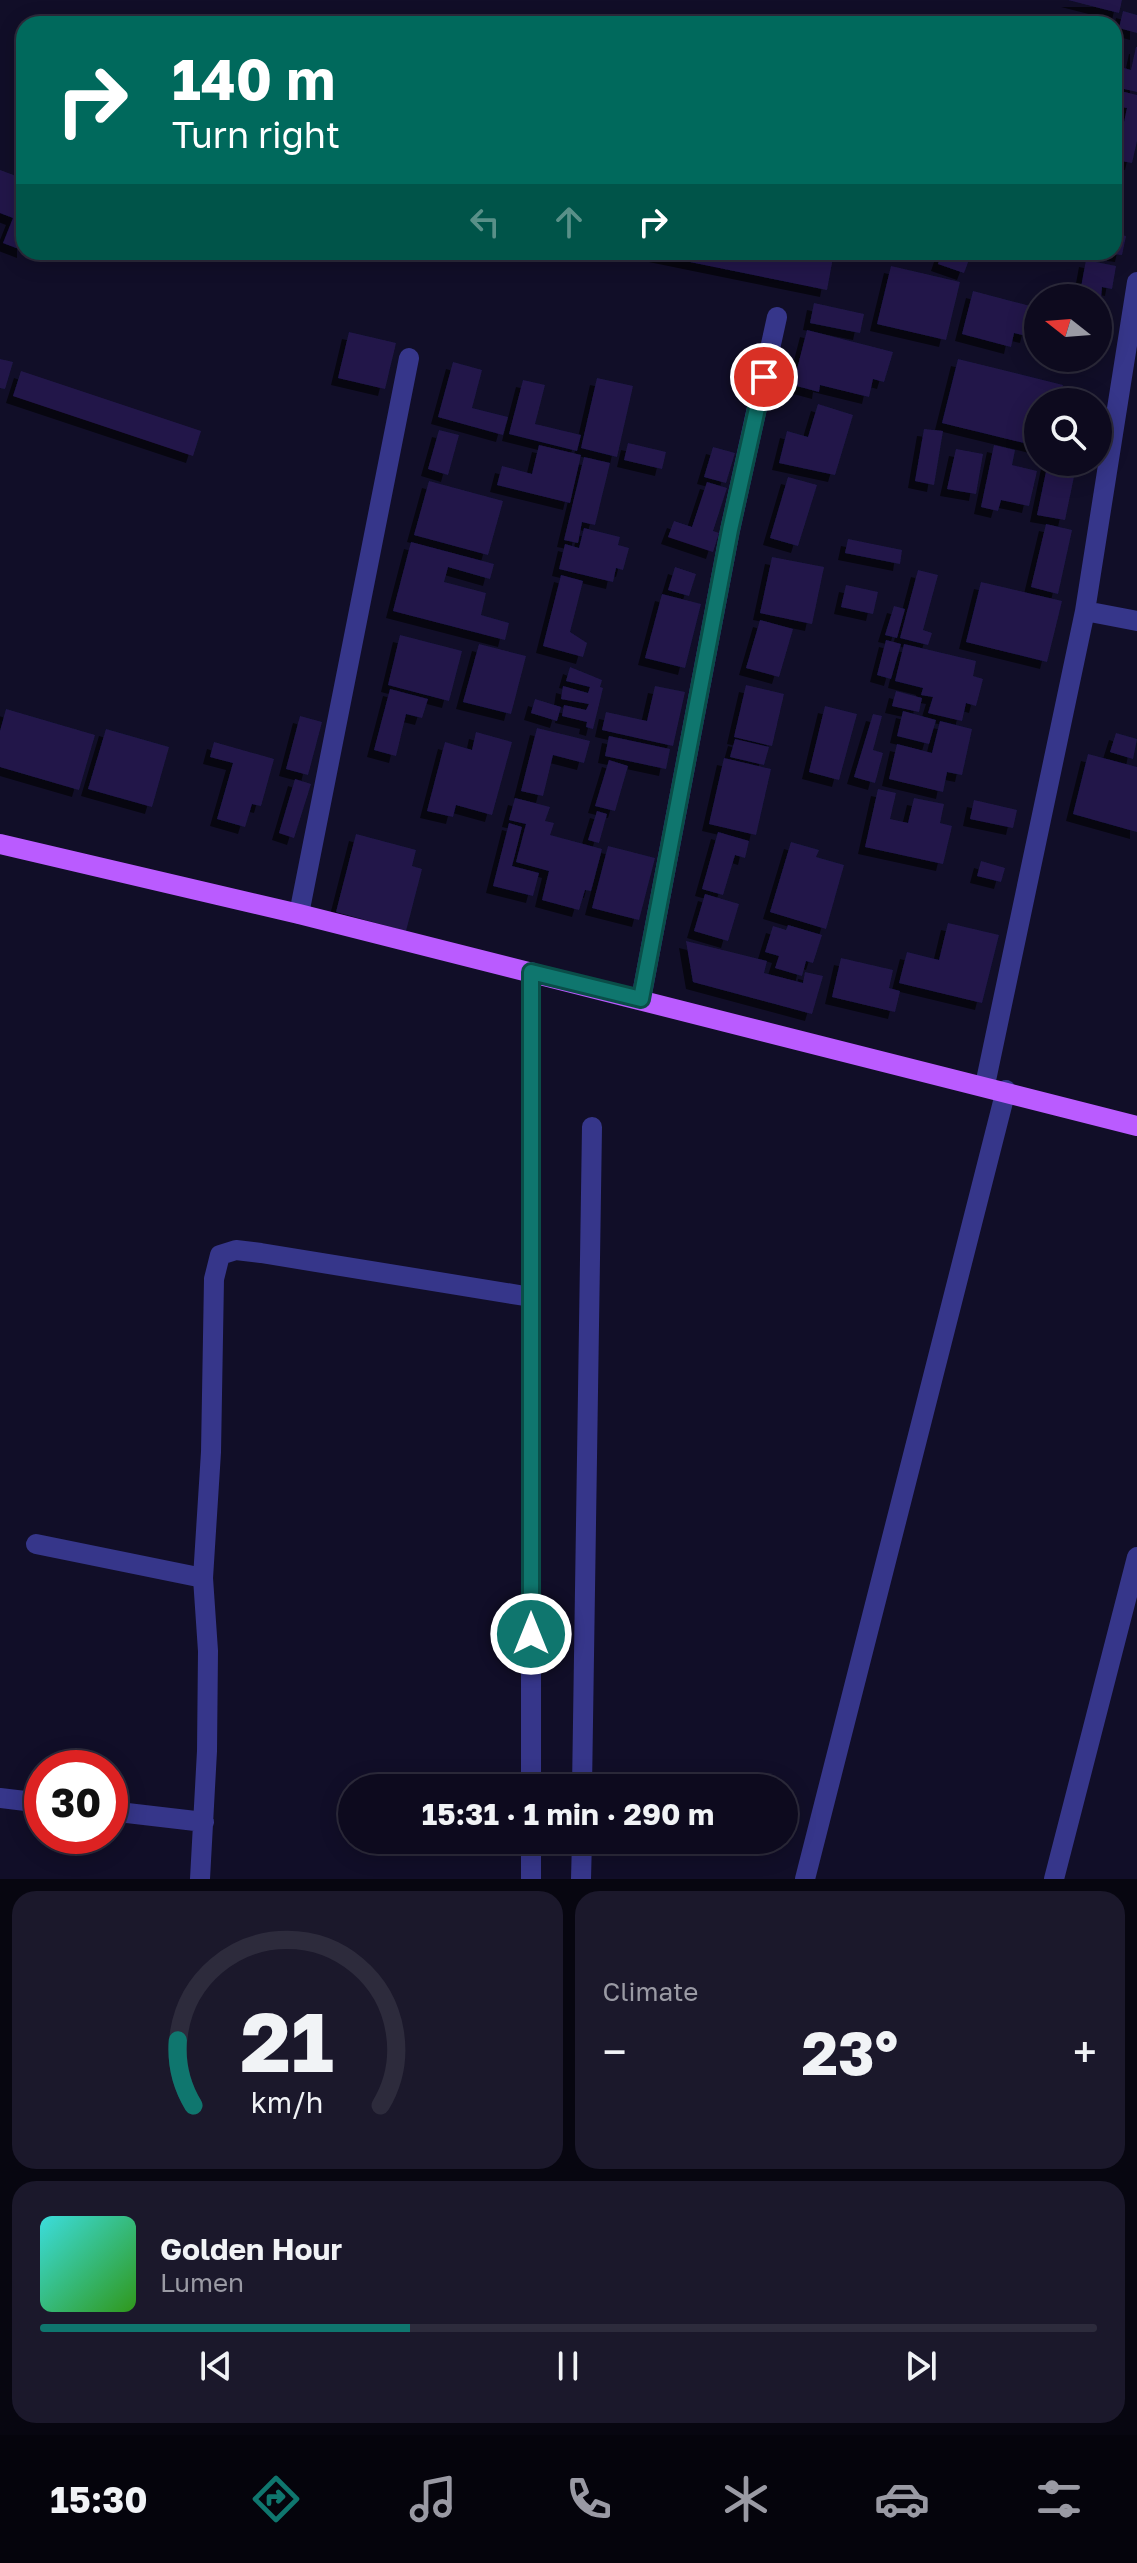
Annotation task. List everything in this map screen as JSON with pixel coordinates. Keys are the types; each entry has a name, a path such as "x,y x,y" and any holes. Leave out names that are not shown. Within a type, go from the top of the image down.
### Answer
{"main road":[{"path":"0,844 299,914 1006,1090 1137,1126"}],"street":[{"path":"985,1085 1085,611 1137,282"},
{"path":"641,999 730,530 777,317"},
{"path":"299,914 409,358"},
{"path":"1085,611 1137,621"},
{"path":"531,972 531,1774"},
{"path":"805,1879 1006,1090"},
{"path":"582,1774 592,1127"},
{"path":"200,1879 208,1651 203,1578 211,1438 214,1279 220,1255 236,1250 261,1253 531,1297"},
{"path":"36,1544 203,1578"},
{"path":"1054,1879 1137,1557"},
{"path":"0,1798 24,1801"},
{"path":"128,1813 204,1822"},
{"path":"531,1854 531,1879"},
{"path":"581,1879 582,1854"}],"building":[{"path":"1068,0 1122,0 1119,13"},
{"path":"1123,11 1137,15 1137,33 1122,29"},
{"path":"1137,47 1137,92 1122,88 1124,68 1131,70"},
{"path":"1122,91 1137,95 1137,141 1132,163 1122,161 1122,132 1127,108 1122,107"},
{"path":"0,170 16,176 16,248 3,243 13,218 0,213"},
{"path":"680,260 833,260 827,290"},
{"path":"939,260 969,260 964,273 938,264"},
{"path":"1086,260 1116,266 1112,289 1112,284 1082,284"},
{"path":"891,266 960,282 946,340 877,324"},
{"path":"973,291 1024,304 1024,335 1014,333 1011,347 962,334"},
{"path":"814,303 864,314 860,333 810,323"},
{"path":"807,330 893,352 884,382 873,379 869,397 820,385 819,392 793,385"},
{"path":"349,332 396,343 385,389 338,378"},
{"path":"0,359 13,362 5,389 0,388"},
{"path":"958,359 1063,385 1062,388 1024,388 1024,443 942,423"},
{"path":"453,362 482,370 472,408 508,417 503,435 438,417"},
{"path":"21,371 201,431 193,456 13,396"},
{"path":"597,378 633,386 617,457 581,448"},
{"path":"523,380 545,385 535,424 581,435 577,451 509,434"},
{"path":"818,404 853,415 835,475 779,463 787,431 808,437"},
{"path":"924,429 943,431 934,485 915,481"},
{"path":"439,430 459,435 448,475 428,469"},
{"path":"628,443 666,452 662,469 624,460"},
{"path":"539,445 581,455 570,503 497,485 502,466 532,474"},
{"path":"994,445 1015,450 1012,465 1024,468 1024,476 1036,476 1029,506 1001,500 998,511 981,507"},
{"path":"713,447 735,453 726,483 704,477"},
{"path":"956,449 983,454 976,494 947,489"},
{"path":"584,457 610,463 595,525 582,522 578,543 564,540"},
{"path":"1045,476 1074,476 1065,520 1037,515"},
{"path":"788,477 817,485 798,546 770,538"},
{"path":"429,481 503,501 488,555 414,535"},
{"path":"707,482 727,488 713,531 719,533 713,552 668,537 674,521 692,527"},
{"path":"1046,524 1072,530 1058,594 1031,587"},
{"path":"584,528 620,537 618,545 629,548 623,570 616,568 613,582 559,569 565,544 579,548"},
{"path":"848,539 902,550 900,564 845,553"},
{"path":"411,542 494,564 490,579 448,567 444,582 486,593 481,615 509,623 505,640 393,611"},
{"path":"772,557 824,567 812,624 760,613"},
{"path":"675,567 696,574 689,596 668,590"},
{"path":"918,570 938,575 923,630 932,633 928,645 900,638"},
{"path":"561,575 583,581 570,632 587,643 583,657 543,646"},
{"path":"981,582 1062,601 1047,662 966,642"},
{"path":"846,585 878,592 873,614 841,607"},
{"path":"662,594 701,604 685,668 645,658"},
{"path":"894,606 905,609 897,638 885,635"},
{"path":"760,620 793,629 779,677 746,668"},
{"path":"400,635 462,651 449,701 388,685"},
{"path":"886,640 901,644 891,679 877,675"},
{"path":"479,644 526,656 511,714 463,702"},
{"path":"904,644 976,661 973,676 983,679 976,706 966,703 962,721 928,713 933,697 921,695 923,688 895,681"},
{"path":"570,667 602,680 600,687 603,688 593,729 586,727 587,722 562,716 564,705 586,710 589,704 561,699 563,686 588,693 590,687 566,681"},
{"path":"746,685 784,694 772,746 734,737"},
{"path":"655,686 685,692 673,746 602,730 606,712 647,721"},
{"path":"390,689 428,699 422,718 406,714 396,756 374,750"},
{"path":"896,691 922,698 919,712 892,706"},
{"path":"535,699 561,707 557,721 531,713"},
{"path":"825,706 857,714 839,780 809,772"},
{"path":"6,709 95,735 79,790 0,767 0,731"},
{"path":"903,711 936,720 929,744 897,736"},
{"path":"873,714 882,716 873,750 883,753 875,783 854,777"},
{"path":"300,716 322,722 308,775 286,769"},
{"path":"940,721 972,729 962,775 947,772 943,792 889,779 897,744 932,753"},
{"path":"537,728 590,741 584,763 553,755 543,796 521,791"},
{"path":"106,729 169,747 152,807 88,789"},
{"path":"476,732 512,742 492,815 456,805 453,817 427,811 445,742 472,750"},
{"path":"1116,733 1137,739 1133,759 1110,752"},
{"path":"609,736 670,749 666,769 605,756"},
{"path":"735,739 769,747 764,765 730,757"},
{"path":"214,742 274,759 261,806 252,804 245,827 217,819 233,763 210,757"},
{"path":"1088,754 1137,767 1137,832 1073,814"},
{"path":"724,758 771,769 756,835 709,824"},
{"path":"609,760 628,766 615,811 595,806"},
{"path":"295,779 311,784 294,838 279,833"},
{"path":"878,789 896,793 890,819 908,823 914,798 944,804 940,823 952,826 943,864 865,847"},
{"path":"515,798 550,807 545,821 554,823 550,835 602,849 591,891 585,890 579,910 542,900 549,871 516,862 526,824 509,820"},
{"path":"974,800 1017,810 1013,828 970,819"},
{"path":"597,811 607,814 599,843 588,840"},
{"path":"509,823 522,827 512,866 539,873 533,896 493,886"},
{"path":"718,832 749,841 745,858 735,855 723,895 702,889"},
{"path":"356,834 416,850 412,866 422,869 406,931 336,912"},
{"path":"791,842 819,850 816,857 844,865 826,929 770,912"},
{"path":"608,846 655,858 639,920 592,908"},
{"path":"981,861 1005,868 1001,882 977,876"},
{"path":"705,894 739,904 728,941 694,931"},
{"path":"948,923 999,935 982,1003 899,983 907,952 939,960"},
{"path":"788,925 822,935 813,963 806,961 802,976 775,968 779,956 765,952 773,926 786,930"},
{"path":"686,941 767,961 764,973 803,983 805,972 823,976 812,1014 693,982"},
{"path":"841,958 893,970 889,988 900,991 895,1012 832,997"}],"route":[{"path":"531,1634 531,972 641,999 730,530 764,377"}]}
